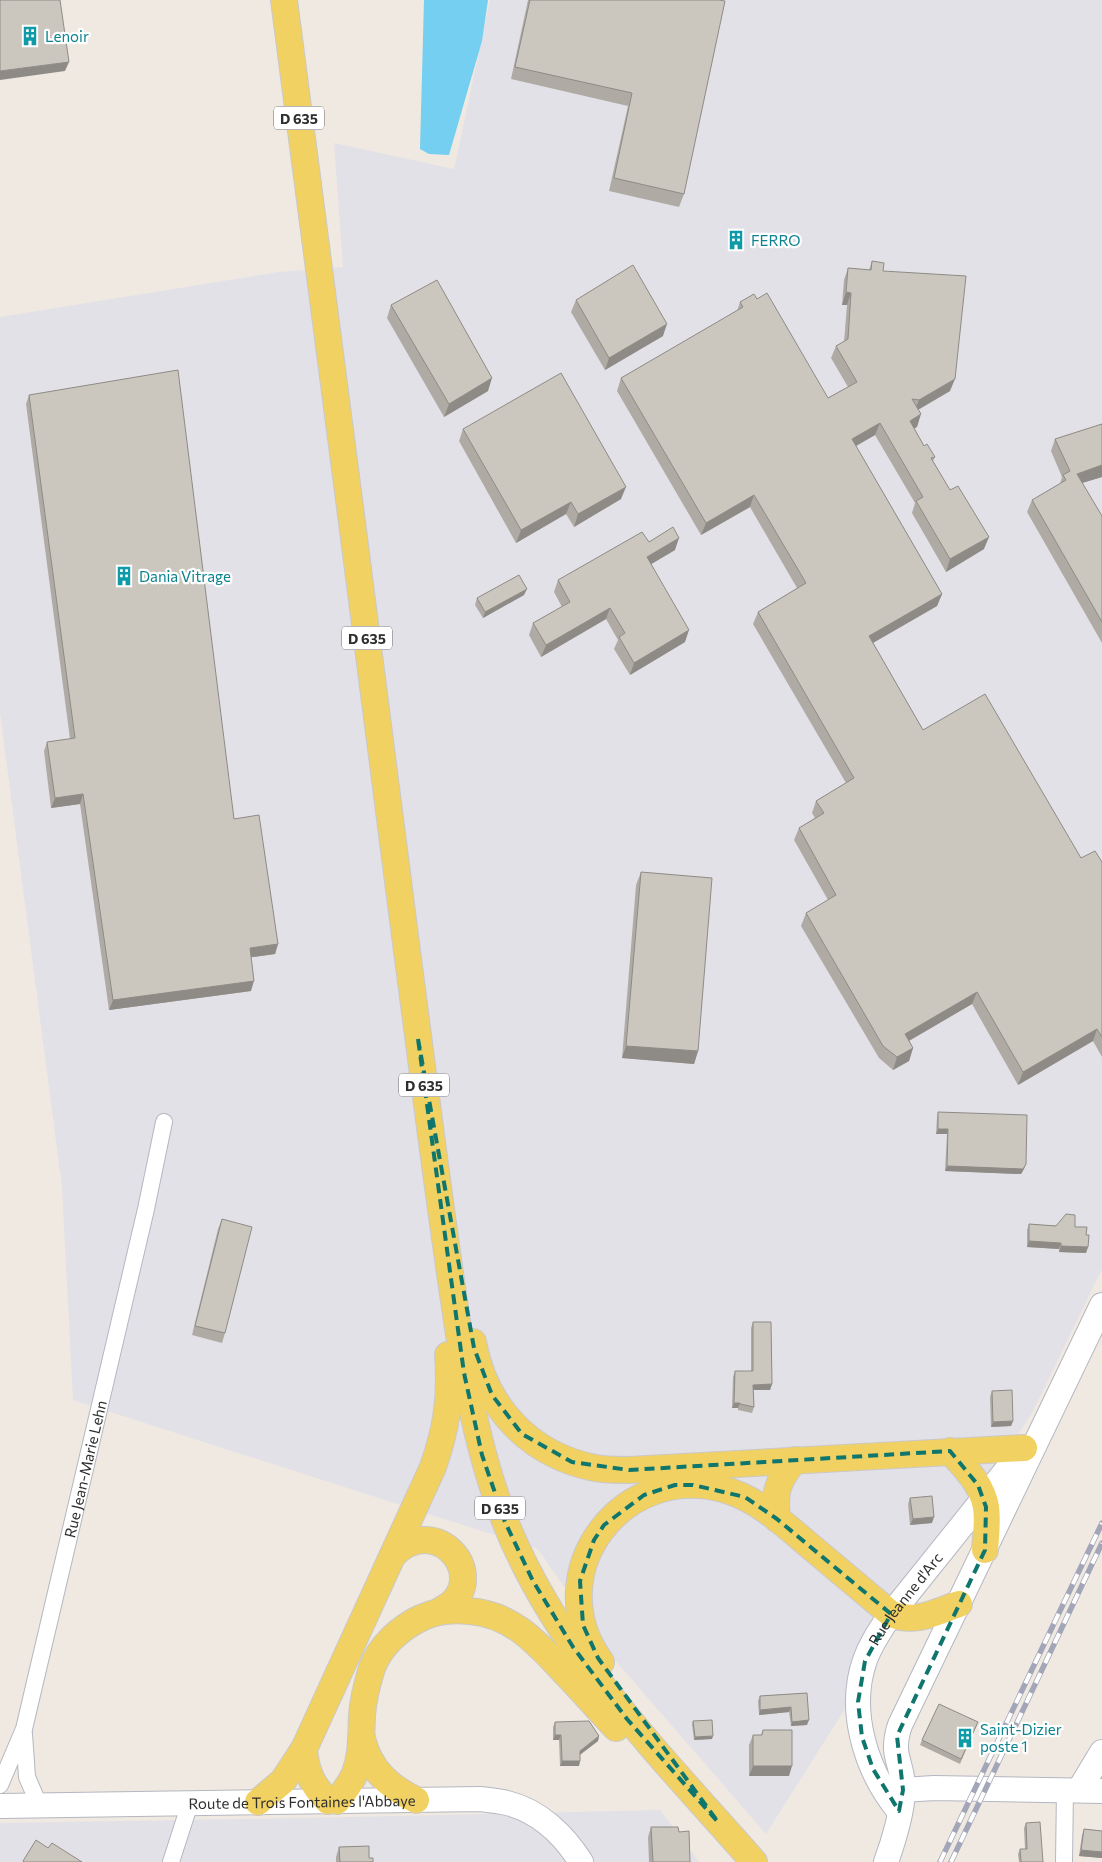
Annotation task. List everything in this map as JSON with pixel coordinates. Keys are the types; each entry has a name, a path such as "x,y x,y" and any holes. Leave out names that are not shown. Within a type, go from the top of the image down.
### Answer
{"main road":[{"name":"D 635","path":"284,0 430,1130 464,1373 482,1455 505,1522 533,1581 573,1647 628,1719 753,1862"},
{"path":"418,1039 474,1348 480,1369 492,1395 505,1416 522,1434 546,1450 572,1462 597,1469 630,1470 1024,1448"},
{"path":"258,1802 283,1781 304,1750 434,1467 442,1442 448,1414 448,1357 430,1130"},
{"name":"Rue Jeanne d'Arc","path":"1050,1412 1024,1448 892,1614 874,1640 864,1661 859,1684 858,1702 862,1737 873,1769 891,1801 901,1801 895,1746 897,1736 1102,1305"},
{"path":"950,1451 978,1485 984,1498 986,1507 985,1550"},
{"path":"777,1519 776,1491 784,1473 794,1460"},
{"path":"718,1822 598,1658 589,1642 583,1625 580,1581 586,1559 594,1540 616,1512 658,1489 674,1485 711,1486 745,1497 777,1519 892,1614 901,1618 912,1619 924,1617 959,1604"},
{"path":"304,1750 306,1766 311,1778 319,1792 332,1801 347,1788 355,1775 362,1738 362,1715 366,1690 373,1666 382,1650 387,1642 409,1624 440,1611 453,1602 460,1591 463,1576 460,1563 452,1552 441,1543 418,1540 407,1544 393,1555"},
{"path":"440,1611 462,1610 493,1615 506,1620 530,1636 650,1766 753,1862"},
{"path":"362,1738 365,1751 378,1772 400,1792 416,1800"},
{"path":"886,1862 901,1801 934,1788 1082,1790 1102,1752"},
{"name":"Route de Trois Fontaines l'Abbaye","path":"0,1806 480,1799 507,1803 526,1810 561,1835 581,1862"}],"street":[{"name":"Rue Jean-Marie Lehn","path":"0,1785 24,1730 146,1209 164,1122"},
{"name":"Rue Jean-Marie Lehn","path":"24,1730 27,1777 39,1805"},
{"path":"1064,1862 1082,1790"},
{"path":"171,1862 190,1803"}],"highlighted area":[{"path":"418,1039 474,1348 492,1395 522,1434 572,1462 629,1470 950,1451 978,1485 986,1507 985,1550 897,1736 903,1790 899,1811 873,1769 862,1737 858,1702 865,1661 891,1614 777,1519 745,1497 693,1485 675,1485 644,1495 604,1525 594,1540 580,1581 583,1625 598,1658 718,1822 627,1719 573,1647 533,1581 505,1522 482,1455 464,1373"}],"shaded area":[{"path":"490,0 1102,0 1102,1269 1032,1413 766,1834 614,1659 538,1549 73,1400 62,1187 0,713 0,317 279,272 343,267 334,143 454,169"},
{"path":"660,1810 699,1862 0,1862 0,1823"}],"water":[{"path":"424,0 488,0 482,41 449,155 429,154 420,149"}],"building":[{"name":"Lenoir","path":"0,0 60,0 69,62 0,71"},
{"path":"530,0 725,1 684,194 614,178 632,93 515,67"},
{"path":"872,261 884,263 883,271 966,276 955,379 919,400 912,399 921,414 910,421 924,446 927,444 935,457 931,458 950,490 958,486 989,537 950,559 916,501 923,497 880,423 852,439 942,594 869,636 923,730 985,694 1081,858 1095,851 1102,862 1102,1037 1097,1029 1023,1072 977,992 905,1034 913,1048 897,1057 883,1046 806,913 836,895 799,828 824,813 816,801 854,778 758,612 806,583 754,495 706,523 621,378 743,307 740,302 754,294 757,299 767,293 828,398 857,382 836,346 848,339 851,293 846,292 848,268 871,270"},
{"path":"633,265 667,324 609,358 576,300"},
{"path":"437,280 492,378 449,404 391,305"},
{"name":"Dania Vitrage","path":"178,370 234,819 259,815 278,944 250,948 254,981 113,1000 83,794 55,798 47,742 75,738 29,395"},
{"path":"561,373 626,487 578,514 571,502 521,530 463,429"},
{"path":"1102,424 1102,465 1077,474 1102,516 1102,622 1032,500 1066,480 1063,475 1070,471 1055,439"},
{"path":"673,527 679,538 647,557 689,630 634,663 619,637 625,633 610,608 546,645 533,623 570,602 558,580 642,532 649,542"},
{"path":"519,575 527,589 485,612 477,598"},
{"path":"641,872 712,878 698,1051 626,1046"},
{"path":"938,1112 1027,1115 1026,1164 1023,1169 947,1166 948,1129 938,1129"},
{"path":"1066,1214 1075,1215 1075,1227 1087,1227 1086,1235 1089,1235 1088,1247 1061,1246 1061,1243 1029,1241 1029,1224 1056,1226"},
{"path":"222,1219 252,1227 225,1333 195,1326"},
{"path":"753,1322 771,1322 772,1384 753,1385 754,1407 734,1403 735,1371 753,1371"},
{"path":"1012,1390 1013,1421 993,1422 992,1391"},
{"path":"932,1496 934,1517 913,1519 910,1498"},
{"path":"807,1693 809,1720 792,1722 791,1707 760,1710 760,1696"},
{"path":"939,1704 978,1722 961,1759 922,1740"},
{"path":"712,1720 713,1736 695,1737 693,1721"},
{"path":"589,1721 599,1736 580,1751 580,1761 562,1761 561,1735 555,1735 555,1722"},
{"path":"763,1730 792,1730 792,1766 753,1766 753,1735 762,1735"},
{"path":"1040,1822 1043,1862 1021,1862 1020,1849 1027,1849 1026,1823"},
{"path":"651,1827 678,1827 679,1832 689,1831 690,1862 653,1862"},
{"path":"1084,1829 1102,1831 1102,1852 1081,1850"},
{"path":"36,1840 48,1848 52,1843 82,1862 24,1862"},
{"path":"369,1846 369,1858 373,1858 373,1862 340,1862 339,1847"}],"railway":[{"path":"940,1862 1102,1523"},
{"path":"951,1862 1102,1543"}],"place":[{"name":"Lenoir","path":"30,36"},
{"name":"FERRO","path":"736,240"},
{"name":"Dania Vitrage","path":"124,576"},
{"name":"Saint-Dizier poste 1","path":"965,1738"}]}
